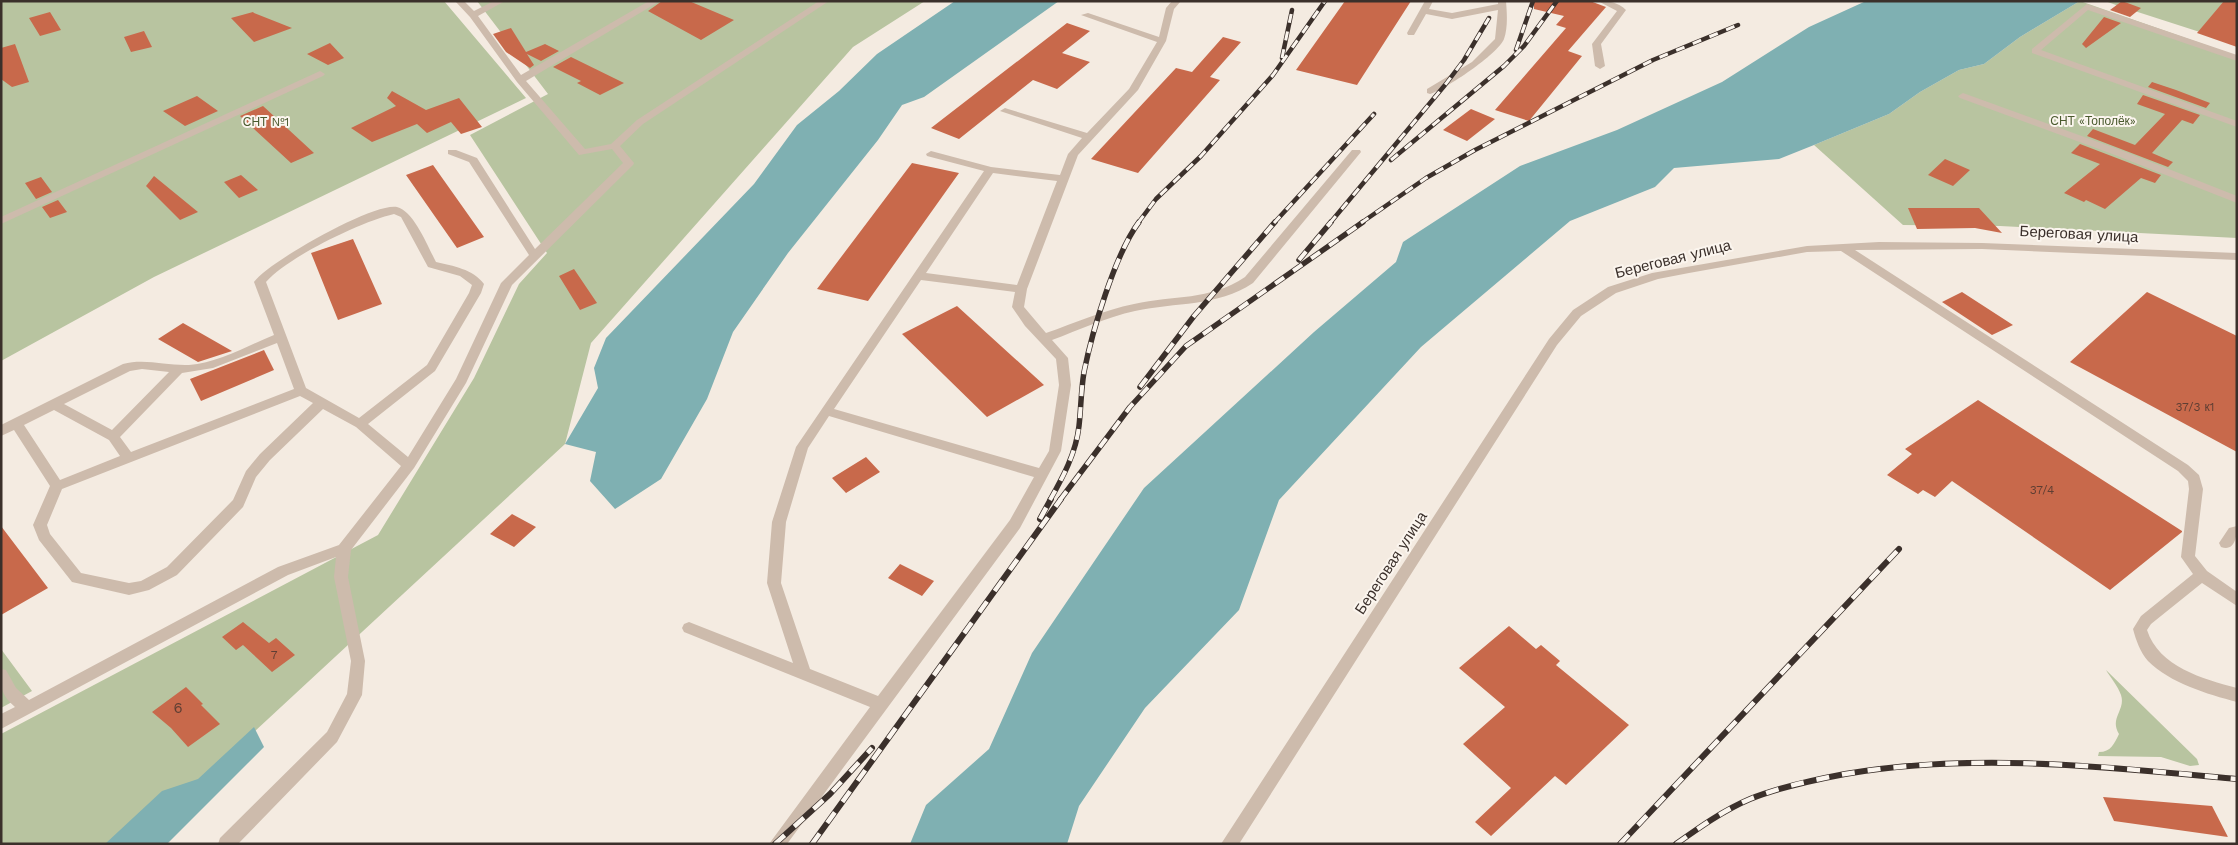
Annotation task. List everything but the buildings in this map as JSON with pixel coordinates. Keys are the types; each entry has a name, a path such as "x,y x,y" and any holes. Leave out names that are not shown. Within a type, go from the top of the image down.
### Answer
{"street":[{"path":"459,1 473,15 520,80 583,153 614,146 640,122 825,1"},
{"path":"473,15 500,1"},
{"path":"520,80 656,1"},
{"path":"777,844 1015,524 1055,451 1065,385 1062,358 1029,323 1018,307 1021,289 1073,154 1132,90 1162,40 1170,8 1177,1"},
{"path":"1411,33 1429,1"},
{"path":"1600,66 1596,44 1622,10 1602,1"},
{"path":"2091,1 2237,49"},
{"path":"1424,11 1452,16 1502,4 1499,40 1475,64 1430,91"},
{"path":"2237,58 2087,7 2035,51 2237,124"},
{"path":"1085,15 1162,40"},
{"path":"1,222 320,74"},
{"path":"1963,96 2119,153 2237,200"},
{"path":"1005,111 1089,137"},
{"path":"226,844 332,737 354,694 358,661 341,577 344,550 409,465 462,380 507,283 629,163 614,146"},
{"path":"452,152 473,160 534,255"},
{"path":"1045,338 1132,308 1208,298 1224,295 1237,289 1249,280 1356,152"},
{"path":"931,154 990,170 1064,178"},
{"path":"804,673 774,584 779,522 802,447 990,170"},
{"path":"360,424 431,368 475,293 478,284 474,279 432,264 405,215 395,210 348,224 278,266 260,282 261,289 301,391 360,424 409,465"},
{"path":"1842,246 2183,468 2194,479 2196,489 2188,556 2202,575 2237,600"},
{"name":"Береговая улица","path":"1229,844 1553,342 1577,313 1612,290 1656,276 1756,256 1842,246 1982,246 2237,257"},
{"path":"918,276 1021,289"},
{"path":"1,431 127,367 146,364 180,368 198,367 280,337"},
{"path":"113,437 180,368"},
{"path":"301,391 57,486 40,526 44,536 77,578 129,589 144,586 172,571 227,516 238,503 251,474 322,402"},
{"path":"54,404 113,437 128,458"},
{"path":"826,411 1042,474"},
{"path":"16,423 57,486"},
{"path":"2226,543 2234,532 2237,531"},
{"path":"1,722 283,571 344,550"},
{"path":"2202,575 2146,620 2140,629 2148,650 2169,668 2207,686 2237,695"},
{"path":"689,628 881,704"},
{"path":"1,675 11,693 27,708"}],"green space":[{"name":"СНТ №1","path":"1,1 444,1 526,98 154,277 1,361"},
{"path":"477,1 925,1 853,47 591,343 565,444 133,844 1,844 1,734 378,535 474,378 519,284 547,253 470,135 548,94"},
{"name":"СНТ «Тополёк»","path":"2080,1 2237,56 2237,238 2000,226 1903,225 1814,145 1889,114 1920,92 1959,70 1984,64 2020,37"},
{"path":"2105,1 2237,1 2237,44 2116,5"},
{"path":"1,649 32,691 1,708"},
{"path":"2106,670 2197,759 2199,765 2190,766 2161,757 2098,756 2099,752 2106,751 2112,747 2119,734 2116,723 2122,700 2121,695"}],"water":[{"path":"955,1 1059,1 924,97 902,105 878,140 788,253 733,332 707,399 661,479 615,509 590,481 596,452 565,444 598,388 594,368 606,338 754,184 797,125 839,91 877,54"},
{"path":"1866,1 2080,1 2020,37 1984,64 1959,70 1920,92 1889,114 1779,159 1674,168 1655,187 1570,221 1421,347 1279,500 1239,610 1145,708 1079,806 1067,844 910,844 926,805 989,749 1032,653 1144,488 1314,332 1396,262 1403,242 1520,166 1617,130 1722,82 1809,27"},
{"path":"254,727 264,747 167,844 105,844 162,791 198,779"}],"railway":[{"path":"1138,223 1156,199 1201,156 1273,75 1325,1"},
{"path":"1516,50 1533,1"},
{"path":"1391,160 1504,66 1524,46 1557,1"},
{"path":"1282,58 1292,10"},
{"path":"1330,223 1445,85 1464,60 1489,18"},
{"path":"1361,223 1426,178 1475,150 1653,60 1738,25"},
{"path":"1274,223 1374,114"},
{"path":"1050,500 1064,474 1075,446 1079,426 1084,372 1099,315 1121,253 1139,222"},
{"path":"1140,387 1194,316 1275,222"},
{"path":"1299,260 1331,222"},
{"path":"1060,500 1130,407 1186,346 1363,222"},
{"path":"1040,519 1051,499"},
{"path":"812,844 1061,499"},
{"path":"1620,844 1899,549"},
{"path":"775,844 830,794 872,748"},
{"path":"1676,844 1740,803 1761,795 1785,787 1821,779 1894,767 1943,764 2041,764 2090,766 2237,779"}]}
